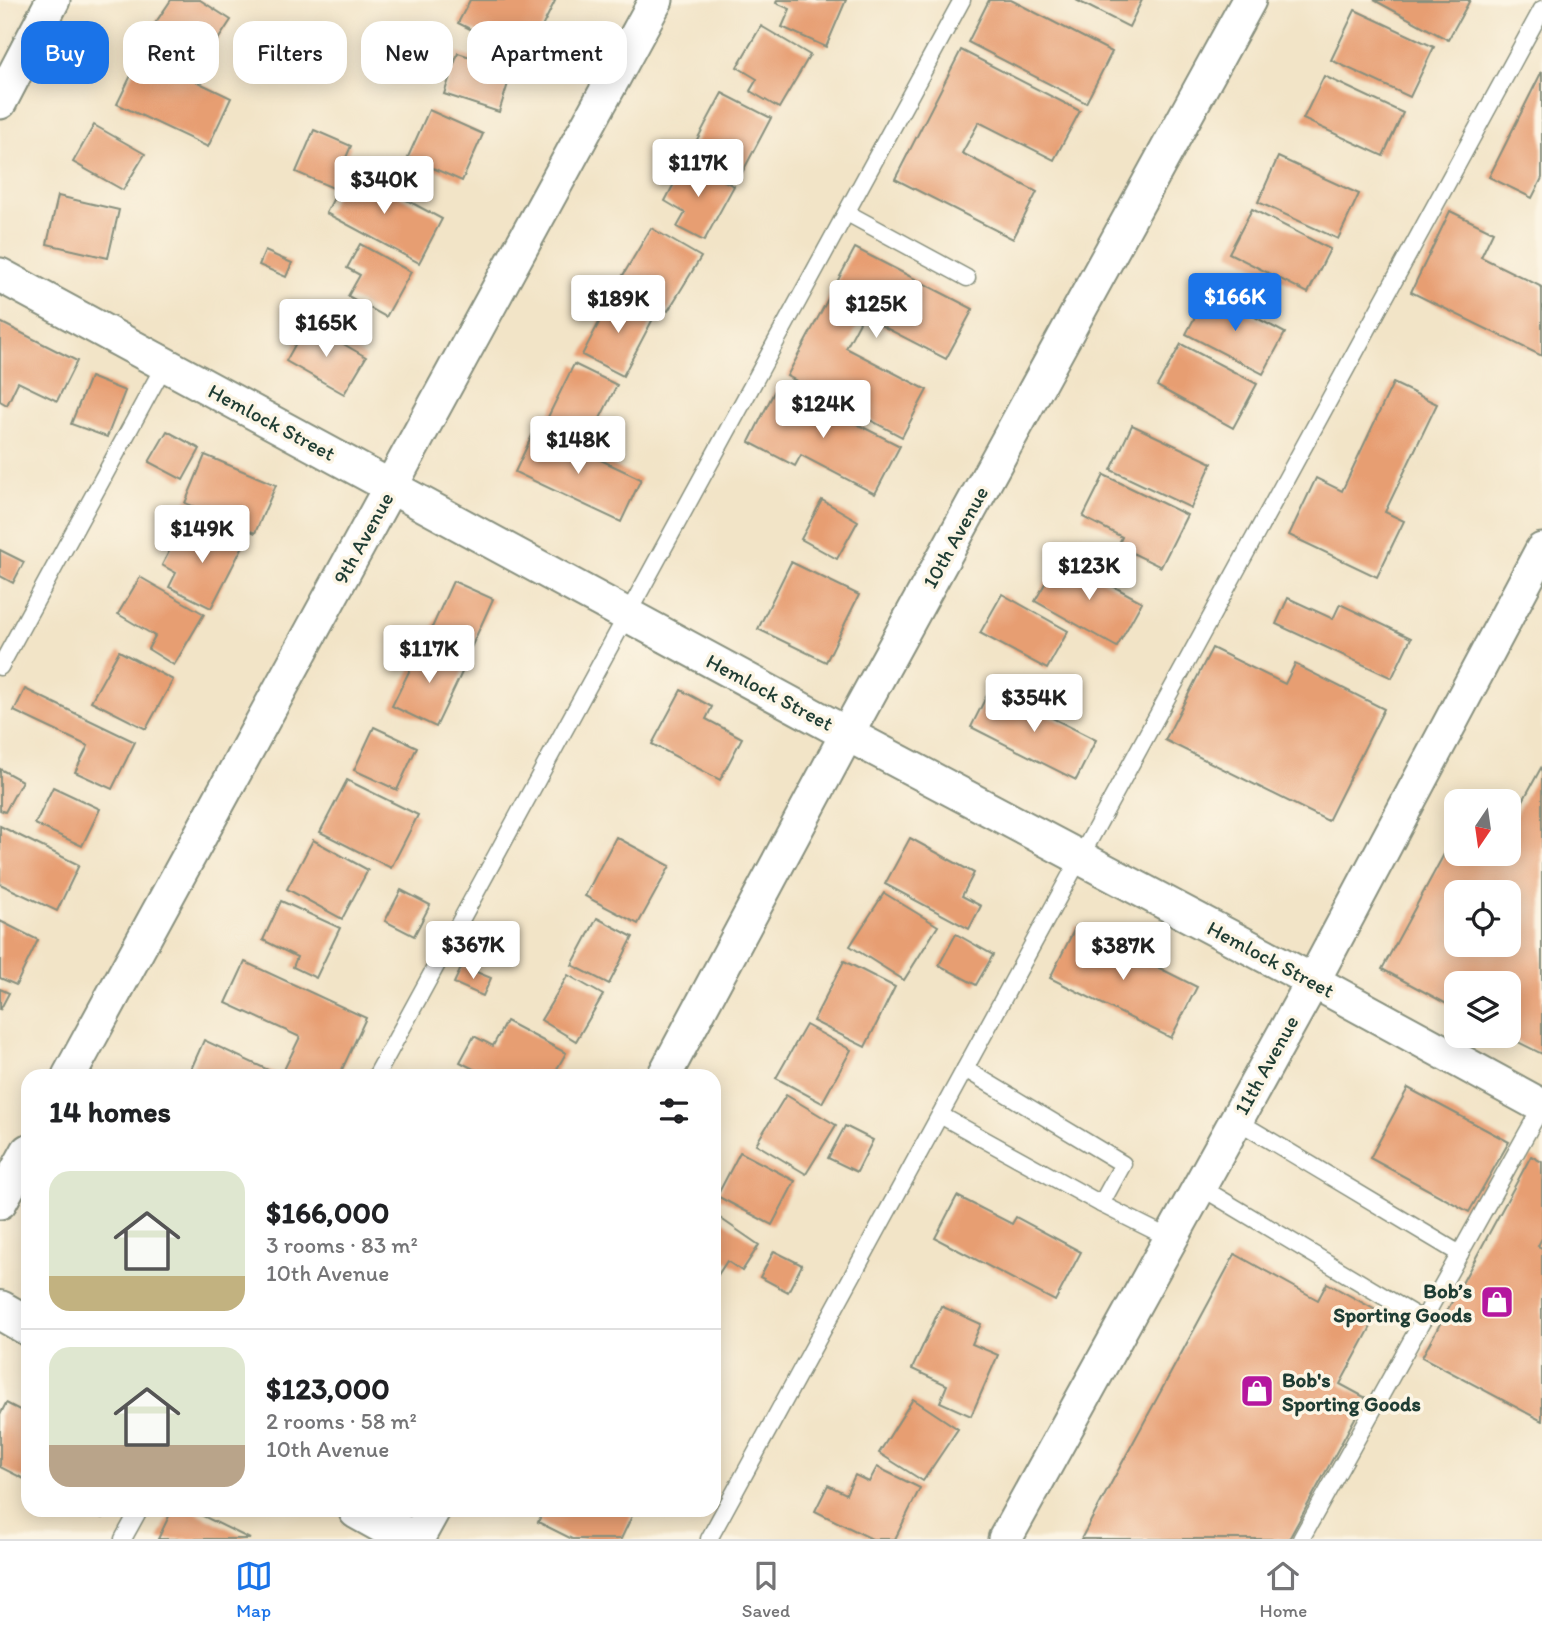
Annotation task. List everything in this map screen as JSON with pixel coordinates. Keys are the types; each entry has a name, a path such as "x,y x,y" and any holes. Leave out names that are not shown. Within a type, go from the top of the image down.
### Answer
{"street":[{"path":"0,102 53,0"},
{"name":"9th Avenue","path":"73,1069 656,0"},
{"name":"10th Avenue","path":"668,1069 847,734 1249,0"},
{"name":"Hemlock Street","path":"0,275 847,734 1313,981 1542,1106"},
{"name":"11th Avenue","path":"1005,1539 1313,981 1542,550"},
{"path":"0,1202 21,1164"},
{"path":"0,1310 21,1322"},
{"path":"371,1517 410,1539"},
{"path":"417,1539 429,1517"}],"lane":[{"path":"380,1069 962,0"},
{"path":"709,1539 1542,9"},
{"path":"847,212 967,278"},
{"path":"0,667 165,365"},
{"path":"965,1069 1123,1164 1101,1204"},
{"path":"1301,1539 1542,1106"},
{"path":"940,1115 1101,1204 1171,1239"},
{"path":"1236,1120 1460,1254"},
{"path":"1199,1186 1423,1320"},
{"path":"123,1539 135,1517"}],"building":[{"path":"171,0 200,0 231,20 219,38 219,21 157,21"},
{"path":"470,0 555,1 545,21 467,21 467,27 458,23"},
{"path":"777,0 846,0 826,47 782,27 790,9 776,3"},
{"path":"989,0 1011,0 1112,52 1086,103 968,42"},
{"path":"1076,0 1142,0 1129,27"},
{"path":"1374,0 1470,0 1448,40"},
{"path":"1355,10 1434,47 1410,97 1331,60"},
{"path":"761,26 810,55 779,108 750,91 757,79 737,67"},
{"path":"961,50 1080,111 1054,160 979,122 962,153 1037,192 1013,239 895,179"},
{"path":"458,53 467,56 467,84 508,84 499,112 444,94 447,84 453,84 453,68"},
{"path":"1542,71 1542,178 1532,198 1489,177"},
{"path":"1324,76 1403,113 1383,156 1303,119"},
{"path":"127,84 202,84 231,98 208,147 117,104"},
{"path":"722,93 771,118 742,173 693,147"},
{"path":"429,110 483,134 462,181 408,157"},
{"path":"94,125 145,154 123,190 73,162"},
{"path":"314,130 351,146 333,188 296,172"},
{"path":"1278,157 1359,194 1338,239 1258,202"},
{"path":"686,161 734,186 704,241 677,227 685,213 665,201"},
{"path":"349,169 442,219 419,263 326,213"},
{"path":"58,196 119,210 108,258 47,244"},
{"path":"1252,209 1330,249 1308,293 1229,253"},
{"path":"1450,211 1493,232 1481,257 1542,287 1542,356 1411,292"},
{"path":"651,228 701,257 668,311 619,282"},
{"path":"360,244 411,272 386,317 348,296 360,275 347,268"},
{"path":"855,248 973,309 946,359 863,316 846,348 927,390 902,437 787,376"},
{"path":"265,251 292,263 286,277 259,265"},
{"path":"1208,292 1285,333 1263,374 1186,334"},
{"path":"614,294 655,315 623,376 582,355"},
{"path":"0,322 77,361 57,401 18,382 7,405 0,401"},
{"path":"307,323 366,357 344,394 286,361"},
{"path":"1181,344 1257,384 1233,428 1157,386"},
{"path":"574,364 617,385 588,442 546,421"},
{"path":"90,377 125,391 107,437 71,424"},
{"path":"1393,383 1437,404 1385,512 1404,521 1377,577 1289,535 1316,478 1342,491"},
{"path":"778,384 900,446 875,494 801,455 795,466 749,442"},
{"path":"1132,425 1212,463 1191,508 1111,470"},
{"path":"535,429 641,479 621,522 515,472"},
{"path":"167,431 200,449 183,480 149,462"},
{"path":"205,455 276,485 255,533 185,503"},
{"path":"1104,475 1187,515 1161,567 1118,546 1122,537 1083,517"},
{"path":"822,500 858,521 837,559 801,539"},
{"path":"204,526 243,546 211,608 169,587 176,573 162,565 176,538 194,546"},
{"path":"0,550 24,562 13,583 0,576"},
{"path":"1060,557 1142,602 1117,647 1035,601"},
{"path":"791,562 859,595 826,662 758,629"},
{"path":"140,577 204,614 174,665 148,649 155,636 118,614"},
{"path":"453,581 493,599 470,650 430,632"},
{"path":"1002,594 1068,631 1047,669 980,633"},
{"path":"1288,598 1333,619 1340,604 1411,638 1392,678 1276,624"},
{"path":"423,643 466,664 436,727 392,706"},
{"path":"1212,648 1285,684 1295,664 1384,709 1328,821 1165,740"},
{"path":"119,651 173,680 146,729 91,701"},
{"path":"991,687 1096,740 1076,780 971,727"},
{"path":"25,689 135,742 112,789 75,772 88,746 14,711"},
{"path":"681,690 712,707 706,719 742,738 720,780 652,744"},
{"path":"374,727 417,747 397,790 354,770"},
{"path":"1542,766 1542,1054 1521,1044 1521,971 1444,971 1444,1003 1382,969 1444,854 1444,866 1521,866 1521,804"},
{"path":"0,769 22,781 5,812 0,810"},
{"path":"347,780 418,815 391,868 320,832"},
{"path":"53,787 100,809 82,846 35,824"},
{"path":"0,826 79,865 57,911 0,884"},
{"path":"616,837 670,866 638,924 585,896"},
{"path":"910,838 974,873 962,896 981,906 969,929 885,884"},
{"path":"313,840 368,870 342,919 287,889"},
{"path":"401,890 430,905 414,936 385,921"},
{"path":"884,893 938,926 904,980 850,946"},
{"path":"281,901 340,928 316,978 293,967 297,957 263,940"},
{"path":"597,918 633,937 609,984 572,965"},
{"path":"0,921 38,940 16,985 0,978"},
{"path":"1076,926 1197,987 1171,1038 1050,978"},
{"path":"956,934 993,955 976,985 939,965"},
{"path":"844,961 895,987 865,1047 813,1021"},
{"path":"245,962 366,1018 342,1069 284,1069 300,1037 226,1003"},
{"path":"462,966 491,978 483,996 454,983"},
{"path":"568,975 603,995 576,1041 541,1020"},
{"path":"0,989 9,993 0,1010"},
{"path":"506,1021 566,1053 557,1069 474,1069 460,1062 474,1036 493,1046"},
{"path":"806,1025 851,1050 822,1103 776,1078"},
{"path":"204,1040 266,1069 191,1069"},
{"path":"1408,1088 1509,1142 1469,1212 1370,1158"},
{"path":"786,1095 836,1125 806,1174 756,1144"},
{"path":"845,1126 873,1140 857,1172 828,1158"},
{"path":"740,1152 795,1181 772,1225 721,1198 721,1188"},
{"name":"Bob’s Sporting Goods","path":"1531,1156 1542,1162 1542,1238 1538,1246 1542,1248 1542,1421 1422,1357"},
{"path":"957,1196 1012,1224 1016,1217 1081,1252 1055,1301 935,1238"},
{"path":"721,1219 759,1245 742,1271 727,1261 721,1270"},
{"path":"774,1251 802,1265 788,1292 760,1277"},
{"name":"Bob's Sporting Goods","path":"1235,1254 1318,1300 1327,1283 1379,1312 1340,1384 1366,1398 1289,1539 1081,1539"},
{"path":"941,1306 981,1324 972,1344 998,1355 971,1416 940,1402 947,1385 912,1369"},
{"path":"913,1399 958,1429 923,1481 879,1453"},
{"path":"6,1403 21,1410 21,1478 0,1467 0,1415"},
{"path":"877,1467 920,1488 895,1539 872,1539 815,1511 828,1485 846,1494 855,1475 869,1482"},
{"path":"169,1517 205,1517 250,1539 158,1539"},
{"path":"540,1517 632,1517 621,1539 572,1539 538,1522"}],"place":[{"name":"Bob’s Sporting Goods","path":"1497,1302"},
{"name":"Bob's Sporting Goods","path":"1257,1391"}]}
